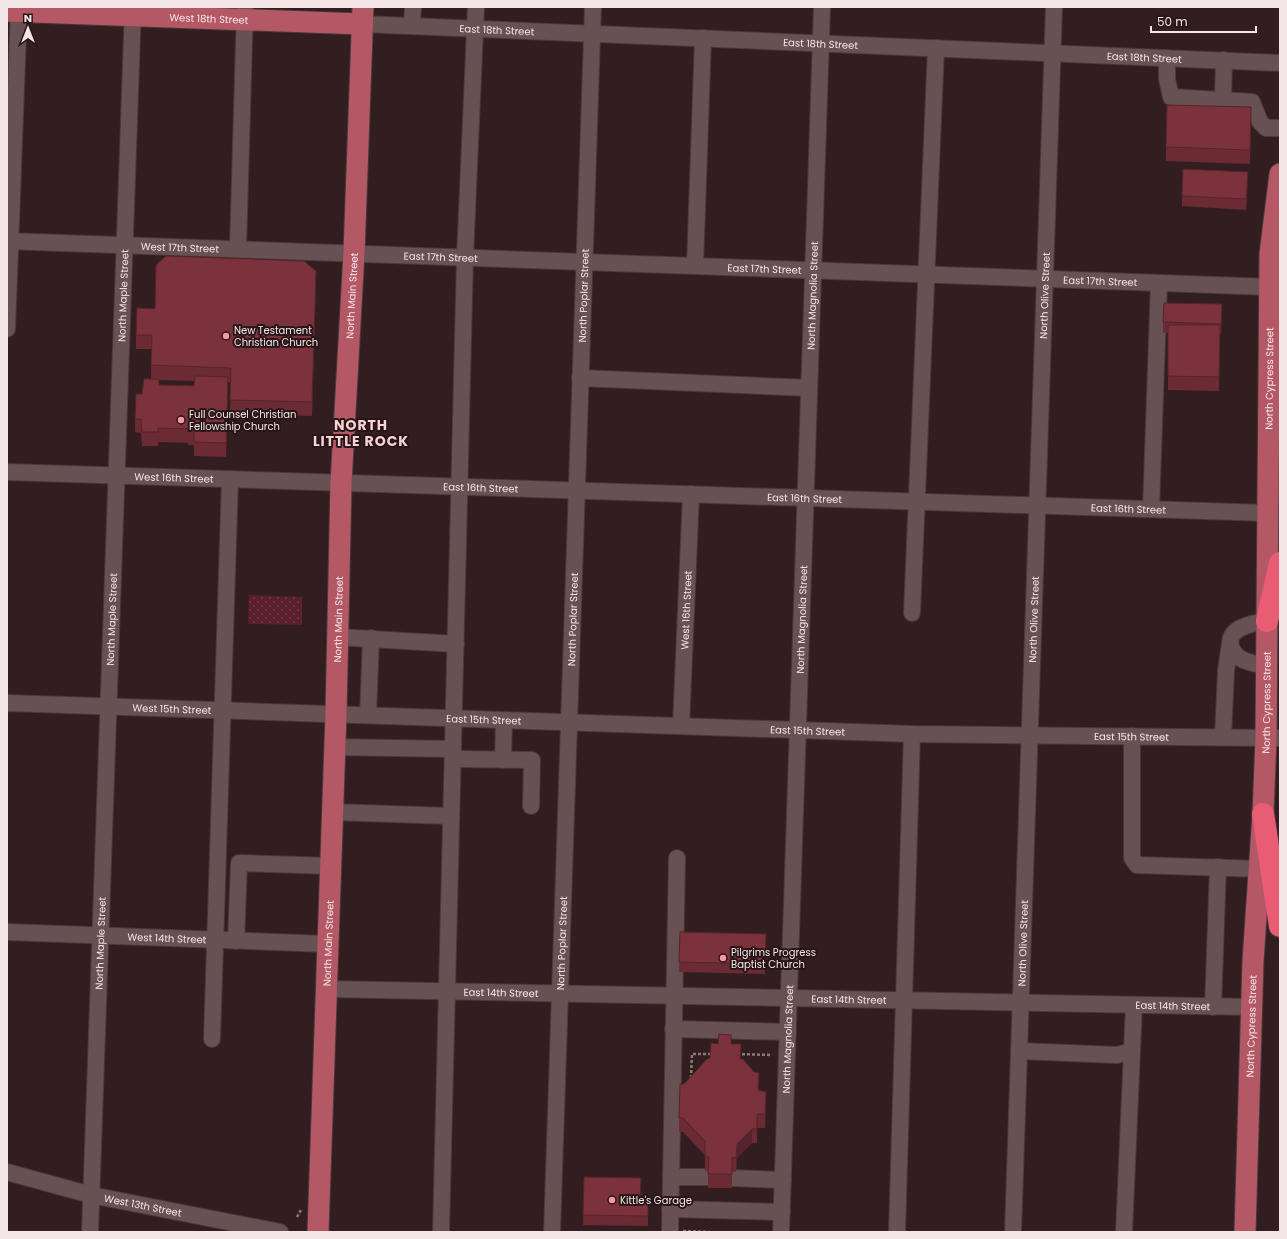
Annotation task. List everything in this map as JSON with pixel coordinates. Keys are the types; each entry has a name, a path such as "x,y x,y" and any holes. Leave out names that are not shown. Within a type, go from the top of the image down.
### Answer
{"highway":[{"path":"1267,620 1280,563"},
{"path":"1263,814 1280,926"}],"main road":[{"name":"West 18th Street","path":"15,10 362,15"},
{"name":"North Main Street","path":"318,1232 336,714 342,483 354,253 362,15"},
{"name":"North Cypress Street","path":"1245,1232 1252,1008 1263,814 1273,738 1267,666 1270,254 1280,174"}],"street":[{"path":"412,24 413,7"},
{"path":"441,1232 451,816 457,754 454,718 465,257 476,7"},
{"name":"North Poplar Street","path":"552,1232 593,7"},
{"name":"North Magnolia Street","path":"781,1232 822,7"},
{"name":"North Olive Street","path":"1013,1232 1054,7"},
{"path":"7,329 15,10"},
{"name":"North Maple Street","path":"90,1232 133,11"},
{"path":"238,248 245,13"},
{"name":"East 18th Street","path":"362,15 412,24 474,28 1280,63"},
{"path":"695,266 703,38"},
{"path":"912,613 936,48"},
{"path":"1167,58 1167,78 1171,97 1252,102 1260,122 1266,128 1280,128"},
{"path":"1223,100 1224,60"},
{"name":"West 17th Street","path":"9,241 354,253"},
{"name":"East 17th Street","path":"354,253 1270,287"},
{"path":"1151,509 1159,283"},
{"path":"580,378 809,388"},
{"name":"West 16th Street","path":"7,472 342,483"},
{"path":"212,1039 230,480"},
{"name":"East 16th Street","path":"342,483 1267,512"},
{"name":"West 16th Street","path":"681,726 691,494"},
{"path":"1223,737 1226,670 1231,637 1241,628 1267,620"},
{"path":"337,637 456,644"},
{"path":"368,715 371,638"},
{"path":"1230,643 1233,652 1240,659 1249,663 1267,666"},
{"name":"West 15th Street","path":"7,703 336,714"},
{"name":"East 15th Street","path":"336,714 912,734 1030,734 1273,738"},
{"path":"503,760 504,720"},
{"path":"897,1232 912,734"},
{"path":"1132,736 1132,858 1137,865 1260,869"},
{"path":"334,747 457,754 503,760 532,760 531,806"},
{"path":"332,812 451,816"},
{"path":"670,1231 676,858"},
{"path":"236,941 239,863 330,866"},
{"path":"1213,1007 1218,867"},
{"name":"West 14th Street","path":"7,932 327,944"},
{"name":"East 14th Street","path":"326,989 1252,1008"},
{"path":"1124,1232 1134,1005"},
{"path":"674,1029 788,1032"},
{"path":"1019,1052 1117,1055 1132,1050"},
{"name":"West 13th Street","path":"7,1172 91,1195 280,1232"},
{"path":"671,1177 709,1177"},
{"path":"732,1178 782,1180"},
{"path":"670,1209 782,1212"}],"path":[{"path":"772,1055 772,1063"},
{"path":"670,1231 710,1232"}],"shaded area":[{"path":"249,595 302,597 302,625 248,624"}],"building":[{"path":"1167,105 1251,107 1250,150 1166,147"},
{"path":"1183,169 1248,172 1246,199 1182,196"},
{"name":"New Testament Christian Church","path":"166,256 304,261 316,271 312,402 230,400 231,368 151,365 152,335 136,335 137,308 155,309 156,265"},
{"path":"1164,303 1222,304 1221,324 1163,322"},
{"path":"1168,325 1220,325 1219,377 1168,376"},
{"name":"Full Counsel Christian Fellowship Church","path":"195,376 228,377 226,443 194,442 194,431 188,431 188,429 158,428 158,432 142,432 141,419 135,419 136,394 142,394 144,379 159,379 159,385 194,386"},
{"name":"Pilgrims Progress Baptist Church","path":"680,932 766,934 765,964 679,962"},
{"path":"719,1034 731,1035 731,1044 741,1044 740,1059 743,1059 754,1072 759,1073 758,1090 766,1092 765,1114 757,1114 757,1129 752,1129 737,1144 736,1158 732,1157 732,1174 708,1174 709,1157 705,1157 705,1141 683,1118 679,1118 680,1084 684,1084 707,1059 710,1058 711,1043 718,1044"},
{"name":"Kittle's Garage","path":"584,1177 641,1178 640,1202 648,1202 648,1216 583,1215"}],"place":[{"name":"New Testament Christian Church","path":"226,336"},
{"name":"Full Counsel Christian Fellowship Church","path":"181,420"},
{"name":"Pilgrims Progress Baptist Church","path":"723,958"},
{"name":"Kittle's Garage","path":"612,1200"}],"district":[{"name":"NORTH LITTLE ROCK","path":"361,434"}]}
